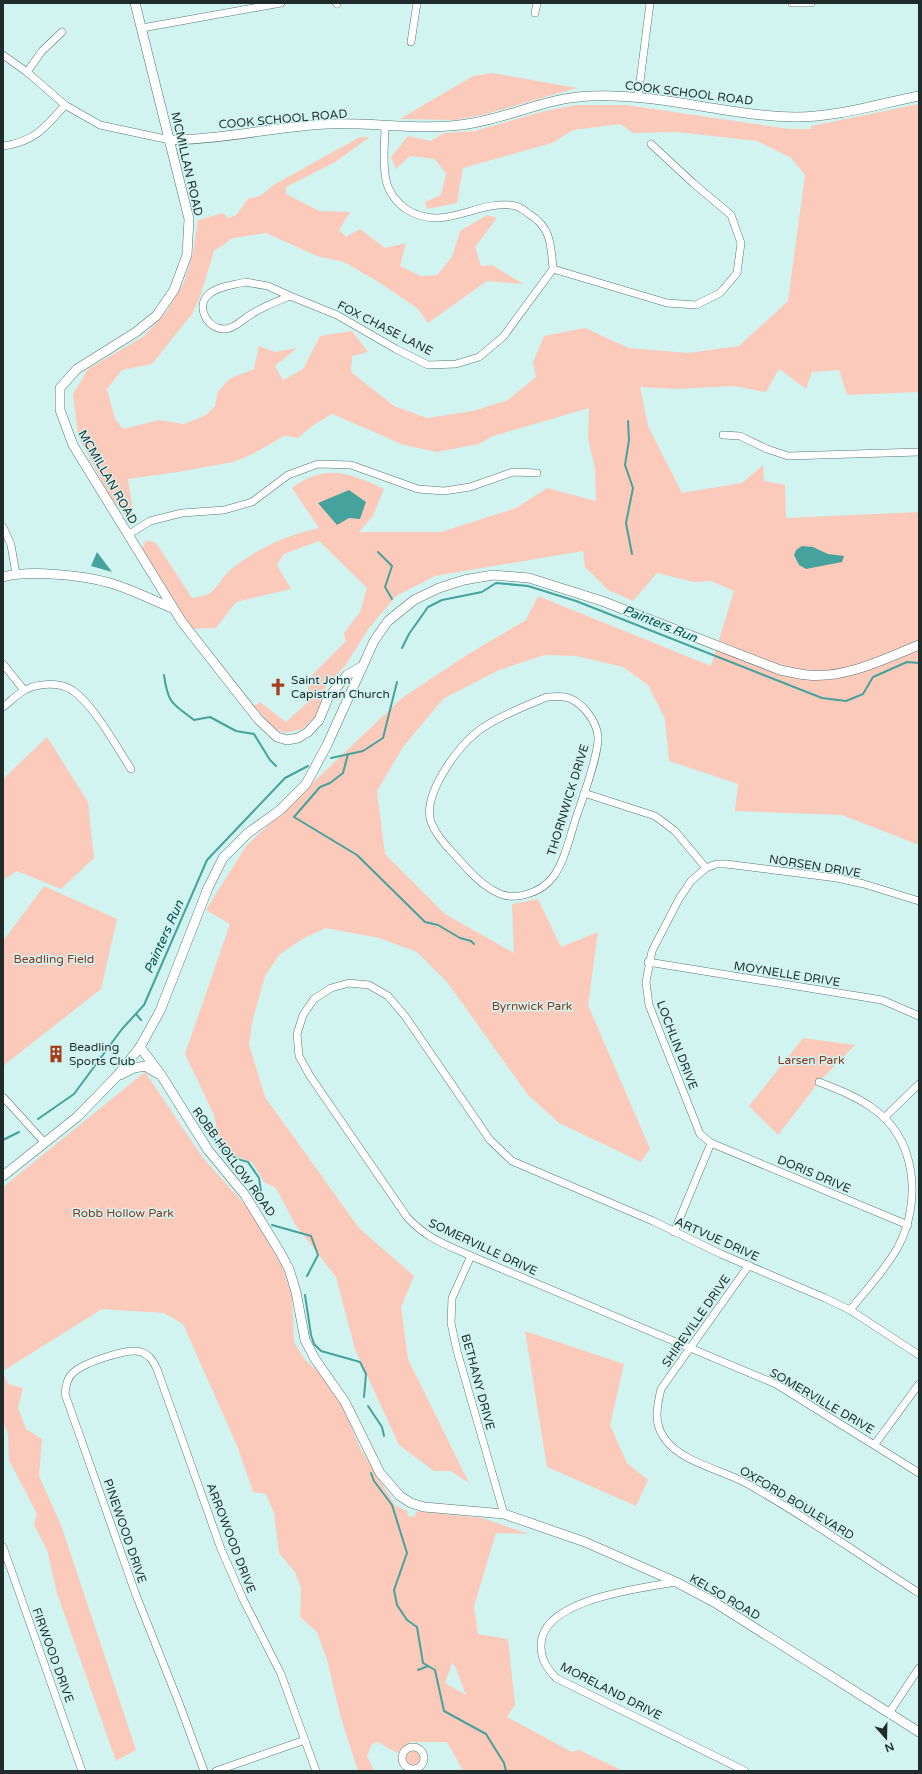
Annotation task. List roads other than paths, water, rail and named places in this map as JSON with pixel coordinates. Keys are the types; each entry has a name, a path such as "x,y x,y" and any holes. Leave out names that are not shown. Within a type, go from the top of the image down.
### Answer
{"street":[{"name":"MCMILLAN ROAD","path":"135,3 189,219 187,255 174,290 156,316 136,332 77,369 60,388 60,410 73,444 172,608 258,719 277,737 287,740 298,738 308,732 319,720 328,698 347,675 361,667"},
{"path":"142,28 281,3"},
{"path":"411,42 417,3"},
{"path":"535,13 537,3"},
{"path":"638,97 650,3"},
{"path":"792,3 812,3"},
{"path":"27,72 42,51 62,32"},
{"path":"3,55 27,72 65,105 100,125 170,140"},
{"name":"COOK SCHOOL ROAD","path":"170,140 328,124 448,126 474,123 564,98 591,96 638,97 754,114 794,117 818,116 857,110 919,96"},
{"path":"3,146 32,138 48,125 65,105"},
{"path":"385,125 383,158 386,181 398,203 416,215 434,219 452,217 497,205 517,206 540,221 550,241 553,269 666,303 696,305 720,293 737,273 741,243 731,215 693,183 651,144"},
{"name":"FOX CHASE LANE","path":"290,296 262,307 236,325 225,329 215,328 206,320 204,314 203,304 209,294 221,288 244,282 268,286 336,315 396,349 428,365 456,364 479,357 503,337 553,269"},
{"path":"723,435 740,436 767,449 788,456 919,452"},
{"path":"128,535 150,521 182,513 224,510 252,502 288,475 318,464 351,465 418,489 444,491 470,487 513,472 537,473"},
{"path":"3,528 11,545 16,574"},
{"path":"3,577 16,574 64,576 109,583 172,608"},
{"path":"3,1176 76,1117 117,1076 140,1047 160,1011 208,888 223,858 248,833 280,810 306,784 327,745 374,641 388,621 414,600 439,588 464,580 493,575 530,578 602,601 780,670 808,675 840,673 874,664 919,645"},
{"path":"3,664 24,690"},
{"path":"3,707 24,690 41,684 56,685 71,689 86,702 131,769"},
{"name":"THORNWICK DRIVE","path":"547,696 566,697 576,701 589,714 594,724 598,736 597,746 584,793 561,861 553,877 540,889 520,896 500,894 482,885 442,842 431,822 430,804 434,789 459,750 478,731 547,696"},
{"path":"584,793 654,816 675,831 706,868"},
{"name":"NORSEN DRIVE","path":"706,868 716,864 726,864 837,878 864,884 919,901"},
{"name":"LOCHLIN DRIVE","path":"706,868 691,882 679,899 659,934 648,962 646,982 649,1005 700,1134 711,1143"},
{"name":"MOYNELLE DRIVE","path":"648,962 882,1000 919,1016"},
{"name":"SOMERVILLE DRIVE","path":"501,1152 490,1140 405,1016 388,996 369,985 349,983 331,988 314,998 303,1015 297,1034 299,1056 310,1076 408,1216 420,1230 432,1238 471,1256 776,1384 875,1444 919,1473"},
{"name":"ROBB HOLLOW ROAD","path":"140,1047 161,1076 204,1145 245,1195 280,1252 289,1269 296,1292 305,1340 315,1359 345,1402 380,1473 390,1487 411,1503 424,1507 504,1514"},
{"path":"117,1076 134,1068 145,1066 161,1076"},
{"path":"819,1082 847,1093 872,1107 884,1118 901,1143 910,1168 913,1185 912,1206 908,1226 897,1248 850,1310"},
{"path":"884,1118 919,1084"},
{"path":"3,1097 45,1143"},
{"path":"674,1232 711,1143"},
{"name":"DORIS DRIVE","path":"711,1143 908,1226"},
{"name":"ARTVUE DRIVE","path":"501,1152 512,1160 653,1221 674,1232 850,1310 919,1355"},
{"name":"BETHANY DRIVE","path":"471,1256 452,1298 451,1323 457,1351 504,1514"},
{"name":"SHIREVILLE DRIVE","path":"661,1389 749,1265"},
{"name":"PINEWOOD DRIVE","path":"148,1355 140,1351 125,1352 81,1368 73,1372 68,1379 65,1394 136,1595 204,1771"},
{"name":"ARROWOOD DRIVE","path":"148,1355 153,1360 157,1369 230,1572 281,1674 316,1771"},
{"path":"875,1444 919,1384"},
{"name":"OXFORD BOULEVARD","path":"661,1389 656,1412 658,1426 665,1439 681,1454 743,1482 919,1593"},
{"name":"KELSO ROAD","path":"504,1514 585,1542 676,1582 714,1602 919,1732"},
{"name":"FIRWOOD DRIVE","path":"3,1547 82,1771"},
{"name":"MORELAND DRIVE","path":"676,1582 617,1592 557,1615 545,1628 541,1641 541,1656 547,1669 556,1678 745,1771"},
{"path":"889,1713 919,1668"},
{"path":"216,1771 305,1740"}],"water":[{"path":"349,490 366,502 360,519 349,518 337,525 318,503"},
{"path":"802,546 813,547 828,554 844,556 842,562 806,569 799,565 794,555 796,550"},
{"path":"97,552 112,572 91,566"}],"waterway":[{"path":"628,421 629,440 625,465 633,488 626,523 632,554"},
{"path":"378,552 392,566 385,587 392,599"},
{"name":"Painters Run","path":"402,648 409,634 428,607 442,600 482,592 496,583 528,586 576,601 822,698 846,701 863,694 873,677 907,662 919,663"},
{"path":"164,675 169,698 176,706 194,720 210,717 236,731 254,734 270,760 276,766"},
{"name":"Painters Run","path":"331,758 363,751 383,738 397,682"},
{"path":"348,754 343,773 330,783 320,787 294,817 357,855 425,922 438,925 460,938 471,941 474,944"},
{"name":"Painters Run","path":"38,1119 74,1094 122,1029 144,1005 207,860 285,778 308,766"},
{"path":"136,1014 141,1020"},
{"path":"201,1120 226,1152 240,1160 248,1162 259,1178 262,1199"},
{"name":"Painters Run","path":"3,1140 19,1132"},
{"path":"272,1225 311,1236 318,1255 307,1276"},
{"path":"305,1295 311,1335 314,1344 321,1351 360,1362 366,1374 364,1397"},
{"path":"368,1406 382,1427 384,1436"},
{"path":"371,1473 374,1481 392,1505 407,1553 394,1590 397,1605 407,1620 417,1627 423,1663 435,1670 444,1711 486,1734 504,1763 506,1771"},
{"path":"418,1670 428,1666"}],"place":[{"name":"Saint John Capistran Church","path":"278,687"},
{"name":"Beadling Sports Club","path":"56,1054"}],"park label":[{"name":"Beadling Field","path":"54,959"},
{"name":"Byrnwick Park","path":"532,1006"},
{"name":"Larsen Park","path":"811,1060"},
{"name":"Robb Hollow Park","path":"123,1213"}]}
